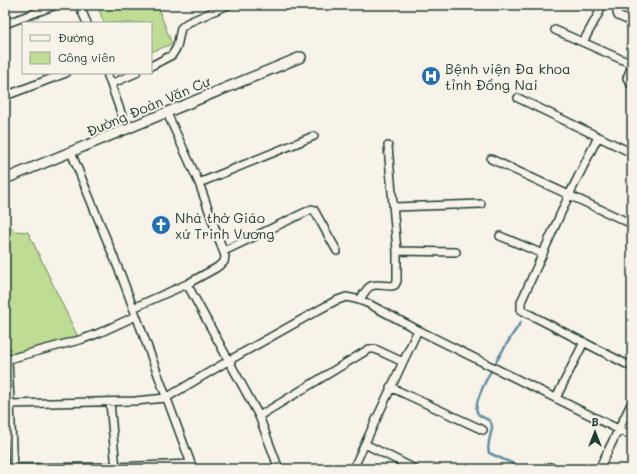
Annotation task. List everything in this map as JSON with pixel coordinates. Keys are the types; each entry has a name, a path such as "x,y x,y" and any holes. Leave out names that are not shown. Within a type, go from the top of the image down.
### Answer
{"street":[{"path":"5,24 56,5"},
{"path":"79,5 87,22"},
{"path":"152,65 172,55 177,47 181,28 187,23 228,5"},
{"path":"621,5 617,13 618,16 632,22"},
{"path":"583,42 600,11"},
{"path":"555,30 632,65 627,78 632,86"},
{"name":"Đường Đoàn Văn Cự","path":"5,179 301,57"},
{"path":"5,96 63,74"},
{"path":"107,74 127,130"},
{"path":"112,84 134,74"},
{"path":"518,98 632,153"},
{"path":"71,152 134,312 192,466 10,469 10,404 6,360 83,339 99,333 134,312 216,268 224,262 224,251 199,183 167,113"},
{"path":"199,183 314,136"},
{"path":"598,137 542,254 521,302 521,310 632,367"},
{"path":"360,300 366,289 370,286 392,286 397,282 397,251 388,146"},
{"path":"491,159 632,224"},
{"path":"394,207 482,204"},
{"path":"224,251 312,209 314,210 337,252"},
{"path":"500,236 542,254"},
{"path":"397,251 456,252"},
{"path":"187,284 259,416 279,469"},
{"path":"10,404 110,402 166,398 228,361 335,301 346,297 360,300 632,436"},
{"path":"353,469 390,387 418,330"},
{"path":"556,398 584,342"},
{"path":"259,416 369,349 375,349 403,362"},
{"path":"390,387 483,430"},
{"path":"110,402 115,468"},
{"path":"600,469 632,402"},
{"path":"365,444 415,469"}],"green space":[{"path":"97,5 157,5 172,44 152,52 152,22 104,22"},
{"path":"5,221 15,231 28,232 78,337 5,357"}],"waterway":[{"path":"521,322 486,381 480,394 477,412 480,416 488,419 492,426 488,446 489,453 525,469"}],"place":[{"name":"Bệnh viện Đa khoa tỉnh Đồng Nai","path":"431,76"},
{"name":"Nhà thờ Giáo xứ Trinh Vương","path":"161,225"}]}
